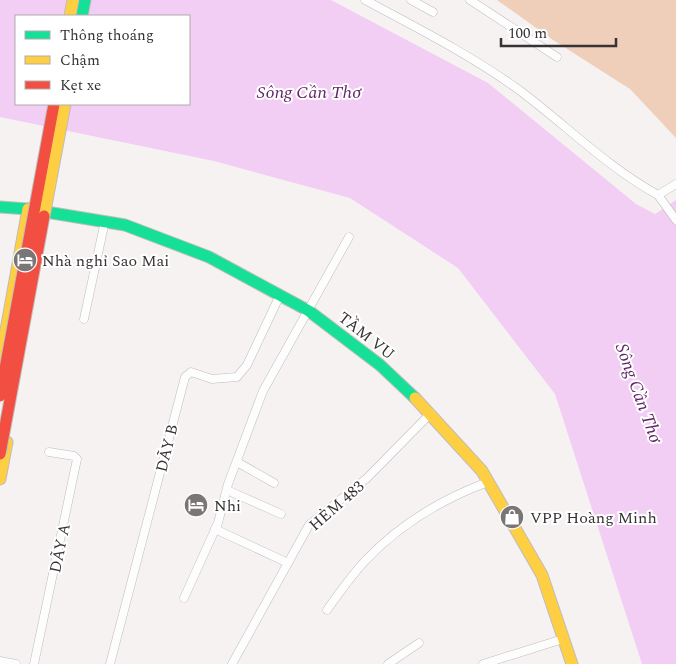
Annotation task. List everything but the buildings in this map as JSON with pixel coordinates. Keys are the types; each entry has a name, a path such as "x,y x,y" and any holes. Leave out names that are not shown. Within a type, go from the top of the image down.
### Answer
{"main road":[{"path":"70,15 74,0"},
{"path":"82,15 85,0"},
{"path":"0,396 54,105"},
{"path":"0,454 65,105"},
{"name":"TẦM VU","path":"0,207 28,209 125,225 209,257 310,311 380,365 431,413 482,471 542,575 572,664"},
{"path":"0,363 28,209"},
{"path":"0,480 48,212"}],"street":[{"path":"365,0 463,54 518,90 609,163 636,183 658,195 676,220"},
{"path":"411,0 433,12"},
{"path":"470,0 557,57"},
{"path":"658,195 676,184"},
{"path":"84,319 105,221"},
{"path":"184,598 215,529 227,490 264,391 310,311 349,237"},
{"name":"DÃY B","path":"110,664 184,377 191,372 212,379 237,377 247,365 280,295"},
{"name":"HẺM 483","path":"232,664 309,525 367,478 431,413"},
{"name":"DÃY A","path":"34,664 77,459 74,456 49,452"},
{"path":"237,462 274,483"},
{"path":"327,610 364,562 389,538 435,505 488,482"},
{"path":"227,490 281,514"},
{"path":"215,529 288,563"},
{"path":"483,664 563,639"},
{"path":"388,664 419,643"},
{"path":"0,661 16,664"}],"shaded area":[{"path":"497,0 676,0 676,138 630,89 553,40"}],"water":[{"name":"Sông Cần Thơ","path":"0,0 331,0 488,83 636,204 655,214 676,200 676,664 642,664 555,394 458,268 350,198 214,161 0,117"}],"traffic: fast":[{"path":"82,15 85,0"},
{"path":"0,207 28,209 125,225 209,257 309,311 380,365 415,398"}],"traffic: slow":[{"path":"70,15 73,0"},
{"path":"44,216 65,105"},
{"path":"0,363 28,209"},
{"path":"415,398 482,471 542,575 572,664"},
{"path":"0,479 7,442"}],"traffic: jam":[{"path":"0,396 54,105"},
{"path":"0,454 44,216"}],"place":[{"name":"Nhà nghỉ Sao Mai","path":"25,260"},
{"name":"Nhi","path":"196,505"},
{"name":"VPP Hoàng Minh","path":"512,517"}]}
